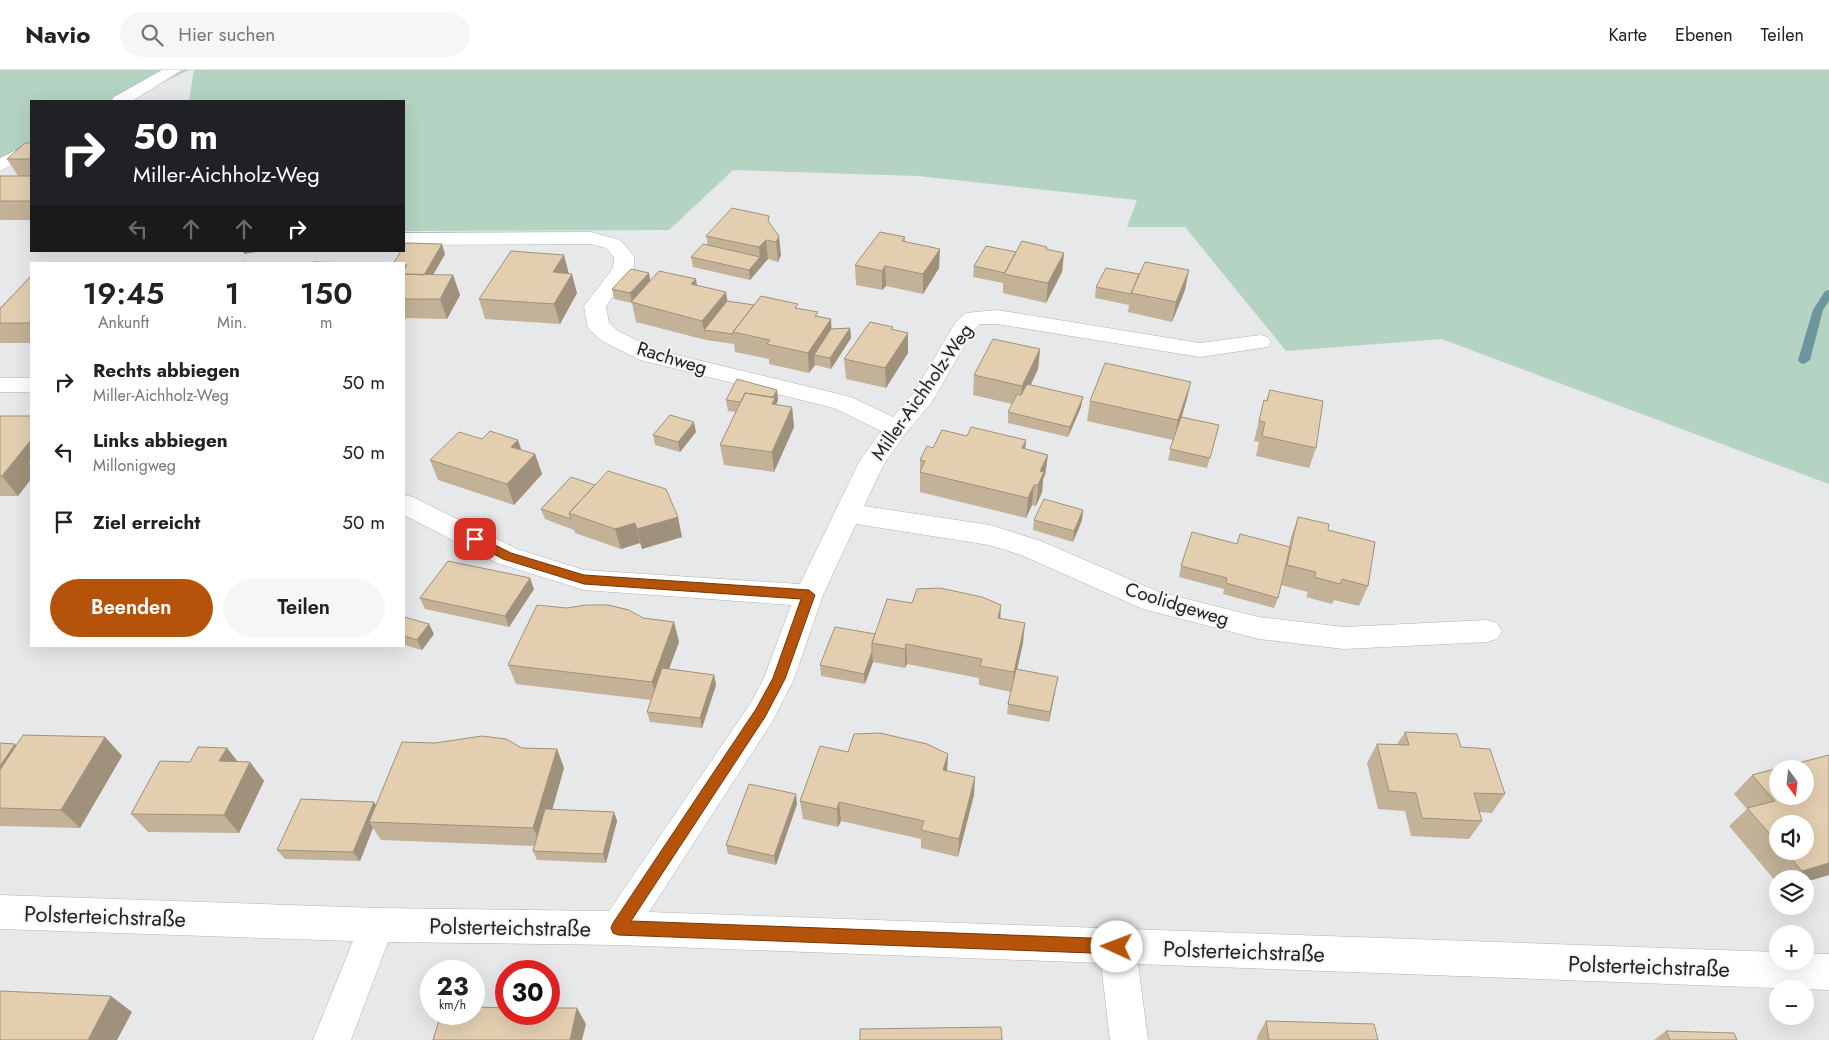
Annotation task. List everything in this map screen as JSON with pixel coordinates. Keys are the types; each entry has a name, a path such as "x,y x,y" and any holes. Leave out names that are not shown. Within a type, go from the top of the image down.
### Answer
{"street":[{"path":"122,100 174,70"},
{"path":"0,165 30,150"},
{"name":"Rachweg","path":"405,239 591,238 613,244 624,256 623,268 595,306 598,325 610,336 648,354 842,402 896,428"},
{"name":"Miller-Aichholz-Weg","path":"618,928 761,713 779,679 809,595 872,462 896,428 924,397 963,328 974,318 997,317 1200,350 1260,342"},
{"path":"0,385 30,385"},
{"path":"405,505 507,556 584,580 809,595"},
{"name":"Coolidgeweg","path":"848,513 990,535 1031,548 1153,601 1259,628 1344,638 1487,631"},
{"name":"Polsterteichstraße","path":"0,912 377,925 618,928 1824,977"},
{"path":"332,1040 377,925"},
{"path":"1117,947 1129,1040"}],"green space":[{"path":"0,70 189,70 125,100 30,100 30,145 0,160"},
{"path":"194,70 1829,70 1829,484 1442,339 1286,351 1185,227 1127,227 1137,200 918,176 733,170 669,230 405,231 405,100 189,100"}],"building":[{"path":"25,143 30,143 30,159 7,159"},
{"path":"0,176 30,176 30,201 0,201"},
{"path":"732,208 769,216 768,221 779,236 776,242 766,240 759,247 706,236"},
{"path":"880,232 905,237 902,241 940,249 923,274 885,266 882,271 855,265"},
{"path":"1022,241 1064,253 1048,283 1004,274"},
{"path":"405,244 442,244 424,275 405,274 407,265 405,265 405,262 394,262 400,252 405,252"},
{"path":"703,244 760,257 749,270 691,257"},
{"path":"986,246 1016,252 1005,273 974,266"},
{"path":"511,251 564,255 553,272 572,274 554,304 479,299"},
{"path":"1145,262 1189,270 1176,302 1131,293"},
{"path":"1106,268 1139,274 1131,294 1096,287"},
{"path":"631,269 649,273 630,293 612,289"},
{"path":"659,271 696,279 691,284 726,292 702,321 631,302"},
{"path":"405,274 453,275 440,299 405,299"},
{"path":"30,277 30,323 0,323 0,309"},
{"path":"761,296 798,304 795,308 818,312 815,316 831,319 808,353 767,344 770,340 733,332"},
{"path":"727,301 754,305 733,334 704,330"},
{"path":"870,322 893,327 891,329 908,333 885,368 844,359"},
{"path":"850,328 830,358 814,355 831,329"},
{"path":"993,339 1040,349 1022,386 974,375"},
{"path":"1105,363 1191,382 1178,420 1090,401"},
{"path":"737,379 777,390 773,397 745,393 741,402 726,400"},
{"path":"1027,384 1083,397 1070,427 1008,412 1017,394 1021,395"},
{"path":"1270,390 1323,401 1316,448 1262,436 1265,422 1259,421 1264,400 1267,401"},
{"path":"745,393 775,398 772,404 792,407 772,452 720,445"},
{"path":"670,415 694,422 678,442 653,435"},
{"path":"0,416 30,416 30,441 2,476 0,476"},
{"path":"1181,417 1219,425 1210,458 1170,449"},
{"path":"971,427 1026,440 1022,448 1048,455 1040,471 1044,472 1038,485 1034,485 1028,498 920,472 925,461 920,460 927,446 933,448 942,430 967,436"},
{"path":"490,431 518,440 511,447 535,454 507,484 430,460 459,432 482,439"},
{"path":"608,471 666,489 678,517 637,529 635,523 615,529 569,513"},
{"path":"571,477 595,485 569,513 571,519 541,509"},
{"path":"1044,499 1083,510 1074,531 1034,520"},
{"path":"1298,517 1329,524 1328,530 1375,542 1368,586 1342,579 1340,584 1314,577 1316,572 1287,565"},
{"path":"1192,532 1237,544 1240,534 1290,547 1278,598 1226,583 1227,578 1181,566"},
{"path":"448,561 530,578 505,616 420,598"},
{"path":"940,588 982,597 1001,605 998,618 1025,623 1014,672 980,666 982,659 906,644 905,649 872,643 887,599 912,603 917,589"},
{"path":"537,605 566,608 586,605 608,605 629,610 643,618 674,622 652,682 508,665"},
{"path":"405,617 429,624 417,640 405,636"},
{"path":"835,627 875,634 872,652 864,674 820,665"},
{"path":"662,668 714,675 700,718 647,712"},
{"path":"1016,669 1058,677 1050,712 1008,704"},
{"path":"1405,732 1457,734 1461,747 1490,749 1505,794 1474,793 1482,821 1422,818 1416,793 1389,791 1377,744 1409,745"},
{"path":"880,733 927,744 948,754 943,770 975,777 959,839 921,830 924,821 839,802 837,809 800,801 820,746 848,752 854,734"},
{"path":"23,735 105,737 61,810 0,808 0,770"},
{"path":"482,736 506,739 522,748 557,749 533,828 369,822 402,742 435,743"},
{"path":"0,743 15,744 0,766"},
{"path":"198,747 227,748 219,761 250,762 224,815 131,814 160,761 190,762"},
{"path":"1829,755 1829,863 1801,870 1793,860 1814,860 1814,815 1769,815 1769,833 1747,808 1769,802 1769,805 1814,805 1814,760 1810,760"},
{"path":"1769,771 1769,794 1752,775"},
{"path":"749,784 796,794 774,856 726,845"},
{"path":"301,799 374,802 353,852 277,850"},
{"path":"545,809 614,812 603,854 533,851"},
{"path":"0,991 111,996 88,1040 0,1040"},
{"path":"485,1007 495,1008 495,1025 560,1025 560,1008 577,1008 570,1040 433,1040 438,1025 485,1025"},
{"path":"1266,1021 1374,1024 1378,1040 1269,1040"},
{"path":"1001,1027 1002,1040 860,1040 860,1029"},
{"path":"1666,1031 1734,1033 1737,1040 1670,1040"}],"waterway":[{"path":"1804,360 1818,310 1829,293"}],"route":[{"path":"475,539 507,556 584,580 809,595 779,679 761,713 618,928 1117,947"}]}
